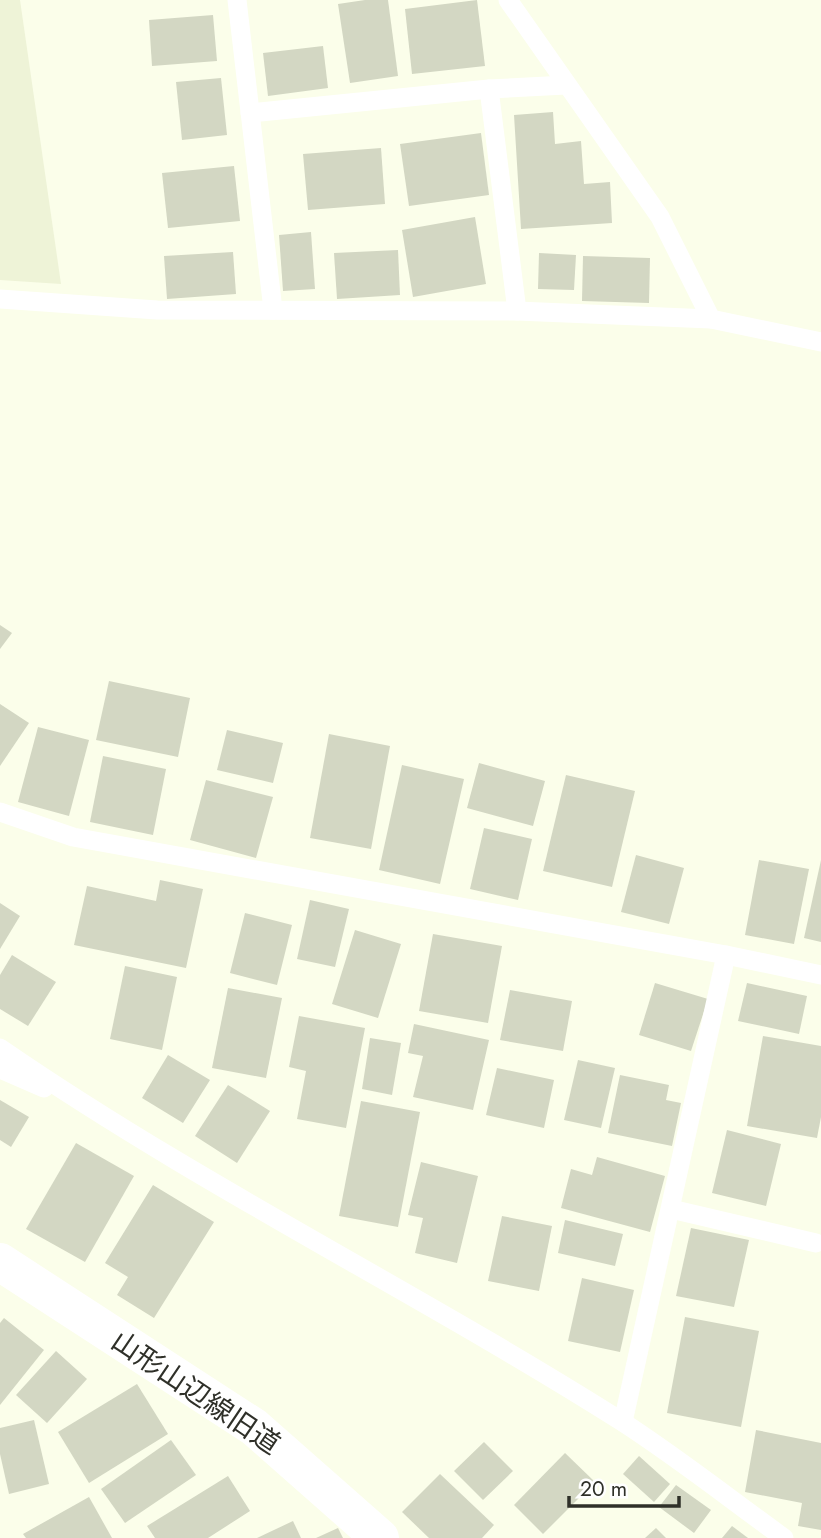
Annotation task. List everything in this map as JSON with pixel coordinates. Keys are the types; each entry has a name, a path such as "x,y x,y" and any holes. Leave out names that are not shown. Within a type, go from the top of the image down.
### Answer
{"street":[{"name":"山形山辺線旧道","path":"0,1262 254,1427 380,1538"}],"lane":[{"path":"237,0 273,310"},
{"path":"508,0 660,217 712,319"},
{"path":"250,113 489,89 566,85"},
{"path":"489,89 517,311"},
{"path":"0,299 158,310 517,311 712,319 821,342"},
{"path":"0,812 73,837 726,955 821,975"},
{"path":"622,1422 726,955"},
{"path":"0,1048 83,1105 425,1303 622,1422 784,1538"},
{"path":"0,1069 83,1105"},
{"path":"671,1209 816,1243"}],"shaded area":[{"path":"0,0 20,0 61,284 0,280"}],"building":[{"path":"388,0 398,76 350,83 338,4"},
{"path":"477,0 485,66 412,74 405,9"},
{"path":"213,15 217,61 152,66 149,20"},
{"path":"323,46 328,88 268,96 263,53"},
{"path":"221,78 227,135 182,140 176,82"},
{"path":"553,112 555,144 581,141 584,184 610,182 612,223 521,229 514,115"},
{"path":"481,133 489,195 409,206 400,144"},
{"path":"381,148 385,204 308,210 303,154"},
{"path":"234,166 240,221 168,228 162,173"},
{"path":"475,217 486,284 413,297 402,230"},
{"path":"311,232 315,289 283,291 279,235"},
{"path":"398,250 400,295 337,299 334,253"},
{"path":"233,252 236,294 167,299 164,256"},
{"path":"539,253 576,255 574,290 538,289"},
{"path":"583,256 650,258 649,303 582,301"},
{"path":"0,625 12,633 0,649"},
{"path":"109,681 190,698 178,757 96,740"},
{"path":"0,704 29,723 0,766"},
{"path":"38,727 89,740 69,816 18,802"},
{"path":"227,730 283,743 273,783 217,770"},
{"path":"329,734 390,746 371,849 310,838"},
{"path":"103,756 166,769 153,835 90,822"},
{"path":"479,763 545,781 533,826 467,808"},
{"path":"402,765 464,779 440,884 379,870"},
{"path":"566,775 635,791 612,887 543,871"},
{"path":"206,780 273,797 256,858 190,840"},
{"path":"484,828 532,839 518,900 470,889"},
{"path":"636,855 684,868 669,924 621,912"},
{"path":"759,860 809,869 794,944 745,935"},
{"path":"821,860 821,942 804,938"},
{"path":"160,880 203,889 186,968 74,945 87,886 156,901"},
{"path":"310,900 349,909 335,967 297,959"},
{"path":"0,903 20,916 0,949"},
{"path":"245,913 292,925 277,985 230,973"},
{"path":"355,930 401,944 378,1018 332,1004"},
{"path":"433,934 502,946 488,1023 419,1011"},
{"path":"12,955 56,982 28,1026 0,1009 0,975"},
{"path":"125,966 177,977 162,1050 110,1039"},
{"path":"655,983 708,999 691,1051 639,1035"},
{"path":"747,983 807,996 799,1034 738,1021"},
{"path":"228,988 282,998 266,1078 212,1068"},
{"path":"510,990 572,1001 563,1051 500,1040"},
{"path":"299,1016 365,1028 346,1128 297,1119 306,1071 289,1067"},
{"path":"414,1024 489,1040 473,1110 413,1097 423,1056 408,1053"},
{"path":"763,1036 821,1046 821,1117 817,1138 747,1126"},
{"path":"370,1038 401,1043 392,1095 362,1089"},
{"path":"168,1055 210,1080 183,1123 142,1098"},
{"path":"578,1060 615,1068 601,1128 564,1120"},
{"path":"497,1068 554,1080 544,1128 486,1115"},
{"path":"620,1075 669,1085 666,1100 681,1103 672,1146 608,1133"},
{"path":"228,1085 270,1111 237,1163 195,1136"},
{"path":"0,1100 29,1117 11,1147 0,1140"},
{"path":"361,1101 420,1112 398,1227 339,1216"},
{"path":"727,1130 781,1144 766,1206 712,1193"},
{"path":"76,1143 134,1176 85,1262 26,1229"},
{"path":"597,1157 665,1176 650,1232 561,1208 571,1169 592,1175"},
{"path":"421,1162 478,1176 457,1263 415,1253 423,1218 408,1215"},
{"path":"153,1185 214,1222 154,1318 117,1295 128,1277 105,1263"},
{"path":"502,1216 552,1226 539,1291 488,1281"},
{"path":"565,1220 623,1234 615,1266 558,1253"},
{"path":"691,1228 749,1240 734,1307 676,1296"},
{"path":"582,1278 634,1290 620,1352 568,1341"},
{"path":"685,1317 759,1331 741,1427 667,1413"},
{"path":"4,1318 44,1350 0,1405 0,1323"},
{"path":"56,1351 87,1379 47,1423 16,1395"},
{"path":"137,1384 168,1434 89,1483 58,1432"},
{"path":"34,1420 49,1484 9,1494 0,1454 0,1428"},
{"path":"756,1430 821,1443 821,1530 798,1526 802,1503 745,1492"},
{"path":"171,1440 196,1475 125,1523 101,1489"},
{"path":"484,1442 513,1471 483,1500 454,1471"},
{"path":"565,1453 595,1482 543,1534 514,1505"},
{"path":"639,1456 670,1484 654,1502 623,1474"},
{"path":"440,1474 494,1525 482,1538 429,1538 402,1512"},
{"path":"228,1476 250,1511 208,1538 155,1538 147,1526"},
{"path":"676,1485 711,1510 694,1533 659,1507"},
{"path":"89,1497 112,1538 26,1538 23,1534"},
{"path":"293,1521 301,1538 257,1538"},
{"path":"732,1526 748,1538 722,1538"},
{"path":"338,1528 343,1538 316,1538"},
{"path":"656,1528 666,1538 645,1538"}]}
